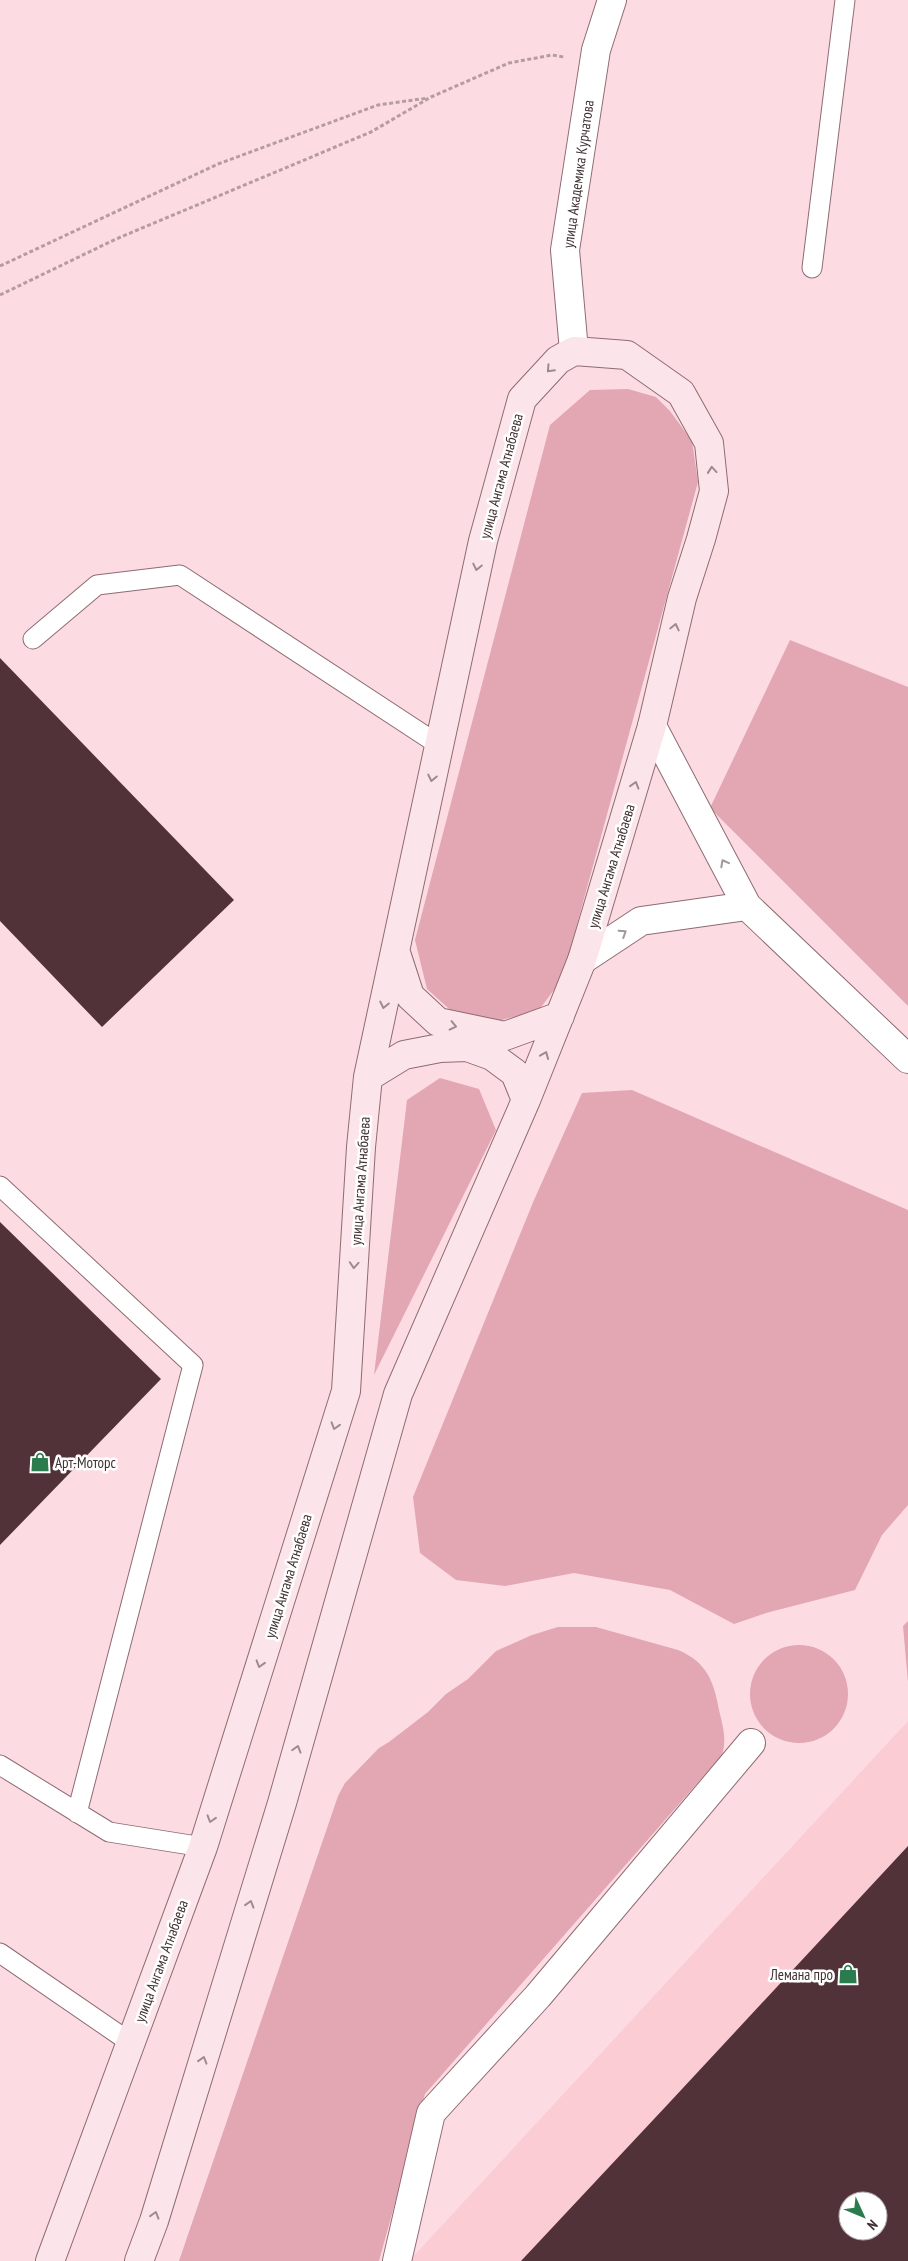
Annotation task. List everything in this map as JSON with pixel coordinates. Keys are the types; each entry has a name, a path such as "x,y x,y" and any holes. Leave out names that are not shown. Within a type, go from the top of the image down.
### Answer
{"street":[{"name":"улица Академика Курчатова","path":"574,351 565,250 596,50 612,0"},
{"name":"улица Ангама Атнабаева","path":"50,2261 203,1847 346,1391 361,1147 368,1077 483,541 522,399 558,360 574,351 627,355 681,393 709,443 714,491 682,598 652,726 582,960 526,1100 398,1394 282,1803 154,2221 139,2261"},
{"path":"652,726 746,906 908,1059"},
{"path":"582,960 641,921 746,906"},
{"path":"395,951 410,996 438,1022 505,1036 560,1016"},
{"path":"368,1077 404,1055 440,1048 467,1047 492,1056 515,1073 526,1100"},
{"path":"397,2261 431,2113 538,1996 751,1743"}],"lane":[{"path":"812,268 845,0"},
{"path":"33,639 97,585 180,576 439,745"},
{"path":"0,1186 193,1366 77,1813"},
{"path":"0,1765 109,1832 203,1847"},
{"path":"0,1953 131,2043"}],"path":[{"path":"0,295 116,239 371,132 431,97 509,63 552,55 594,64"},
{"path":"0,266 218,164 378,105 431,97"}],"shaded area":[{"path":"628,389 656,397 670,411 692,441 698,482 562,979 539,1010 494,1022 458,1017 427,989 415,940 550,425 590,390"},
{"path":"790,640 908,687 908,1006 710,808"},
{"path":"440,1078 479,1089 496,1130 374,1375 407,1100"},
{"path":"632,1090 908,1210 908,1505 882,1535 855,1590 766,1613 734,1624 670,1590 574,1573 505,1586 456,1580 420,1553 413,1497 534,1200 582,1093"},
{"path":"908,1621 908,1682 903,1626"},
{"path":"558,1627 596,1627 678,1650 696,1660 708,1674 715,1690 724,1733 722,1755 425,2094 379,2261 179,2261 338,1796 345,1783 379,1748 428,1712 446,1694 468,1679 496,1651 532,1635"},
{"path":"799,1645 818,1648 834,1659 845,1675 848,1694 845,1713 834,1729 818,1740 799,1743 780,1740 764,1729 753,1713 750,1694 753,1675 764,1659 780,1648"},
{"path":"908,1721 908,2261 409,2261"}],"building":[{"path":"0,658 234,900 102,1027 0,921"},
{"name":"Арт-Моторс","path":"0,1222 161,1379 0,1545"},
{"name":"Лемана про","path":"908,1846 908,2261 521,2261 669,2103"}],"place":[{"name":"Арт-Моторс","path":"40,1462"},
{"name":"Лемана про","path":"848,1974"}]}
